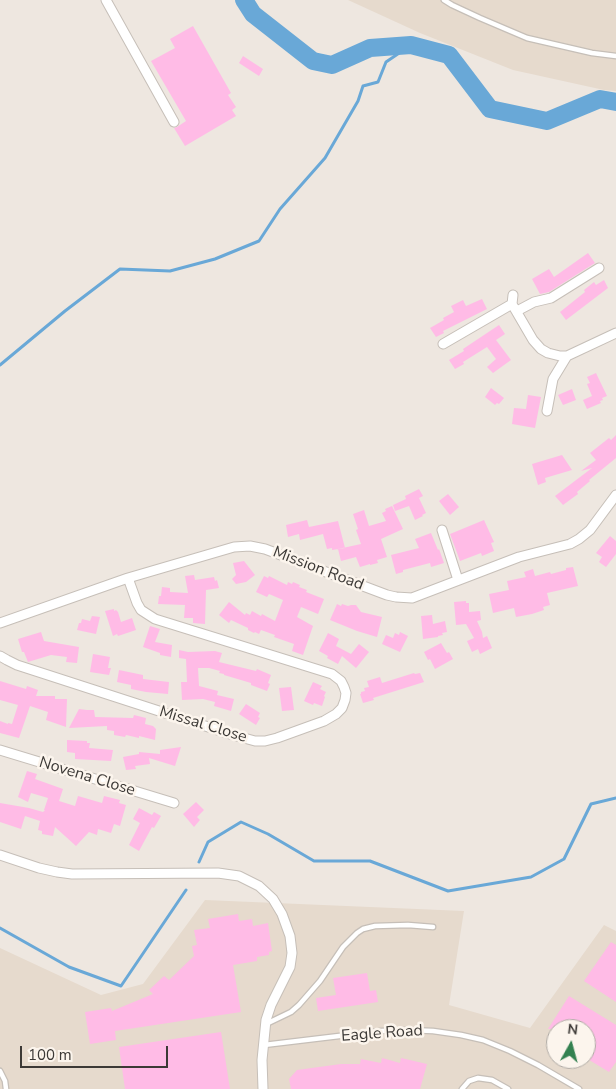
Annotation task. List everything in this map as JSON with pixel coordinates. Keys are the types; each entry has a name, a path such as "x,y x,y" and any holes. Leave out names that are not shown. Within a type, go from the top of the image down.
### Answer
{"street":[{"path":"106,0 174,122"},
{"path":"443,344 514,303 528,305 551,298 599,268"},
{"path":"514,303 534,340 541,349 554,356 567,356 616,333"},
{"path":"547,410 553,379 567,356"},
{"name":"Mission Road","path":"0,623 128,578 234,547 250,546 265,549 396,598 412,598 519,557 570,544 590,530 616,495"},
{"path":"442,530 458,580"},
{"name":"Missal Close","path":"0,656 17,664 255,741 277,738 324,721 342,708 346,693 341,681 332,674 155,619 141,610 128,578"},
{"name":"Novena Close","path":"0,750 174,803"},
{"path":"0,855 39,868 72,874 218,873 239,876 259,886 273,899 282,914 290,936 292,953 290,968 271,1005 266,1024 262,1060 263,1089"}],"lane":[{"path":"444,0 527,38 592,53 616,56"},
{"path":"266,1024 292,1012 320,981 343,947 363,929 375,926 434,926"},
{"name":"Eagle Road","path":"263,1046 380,1031 433,1031 483,1040 538,1066 579,1089"},
{"path":"0,1071 5,1081 6,1089"},
{"path":"462,1089 469,1081 478,1078 492,1080 508,1089"}],"shaded area":[{"path":"348,0 616,0 616,91 513,70 420,33"},
{"path":"205,900 464,911 449,1005 530,1028 604,925 616,931 616,1089 0,1089 0,948 101,995 143,984"}],"building":[{"path":"193,26 231,93 228,95 236,107 232,110 236,116 185,146 174,128 186,121 151,61 175,48 170,39"},
{"path":"243,56 263,69 259,76 239,63"},
{"path":"588,253 595,263 549,292 540,294 532,279 549,269 554,277"},
{"path":"604,280 608,288 566,320 560,312 585,292 584,290 594,282 596,285"},
{"path":"482,299 487,309 443,331 444,333 436,337 430,328 454,312 451,306 463,300 466,306"},
{"path":"499,325 505,334 496,340 511,360 493,373 487,367 496,359 487,347 455,369 449,360"},
{"path":"596,373 607,396 602,398 601,403 587,409 583,400 592,396 587,384 590,383 587,377"},
{"path":"491,388 504,398 499,404 495,405 485,397"},
{"path":"572,389 576,400 563,405 558,395"},
{"path":"528,395 541,397 535,428 512,424 514,408 526,409"},
{"path":"616,435 616,458 589,480 577,492 578,494 563,505 555,496 592,468 581,471 596,460 590,453 609,438 611,440"},
{"path":"562,455 572,470 545,478 546,482 538,485 532,464"},
{"path":"419,489 423,496 419,498 426,513 423,516 415,520 409,506 395,511 393,505 406,499 405,496"},
{"path":"448,494 459,507 450,515 439,501"},
{"path":"392,506 403,529 381,539 387,557 377,560 378,563 360,567 356,557 341,561 338,549 361,544 353,514 364,510 369,526 386,521 382,513 386,511 385,509"},
{"path":"307,520 309,527 338,521 345,548 327,549 323,534 300,540 299,534 288,537 286,525"},
{"path":"484,520 494,542 491,543 494,551 482,556 481,553 460,561 450,534"},
{"path":"431,533 444,563 431,567 430,563 403,570 403,572 396,574 391,555 419,548 415,539"},
{"path":"610,536 616,541 616,554 606,567 599,562 602,557 596,553"},
{"path":"244,561 255,575 246,582 236,584 232,579 236,575 233,563"},
{"path":"573,567 578,586 547,593 550,605 543,607 544,610 516,617 514,608 493,613 489,594 509,590 507,581 526,577 524,572 533,569 535,576 550,572 551,574"},
{"path":"194,575 195,580 214,577 219,588 206,590 205,624 193,623 193,618 184,618 185,605 158,604 162,587 170,588 170,592 188,593 185,576"},
{"path":"264,576 268,578 269,576 287,585 288,582 292,584 293,582 307,590 306,592 324,599 318,614 301,607 297,617 313,626 303,655 292,651 294,644 261,630 259,634 254,633 231,620 229,623 219,615 229,602 245,615 246,613 250,615 252,611 275,621 283,600 269,594 267,597 256,592"},
{"path":"466,601 466,603 469,603 469,612 480,611 481,620 477,621 483,638 487,636 492,648 480,654 478,649 472,652 467,641 474,638 466,624 456,625 454,602"},
{"path":"337,604 341,606 342,604 348,606 356,605 361,612 382,617 377,637 330,620"},
{"path":"114,609 114,611 118,612 121,622 132,618 136,630 113,636 105,611"},
{"path":"432,615 433,624 445,621 447,632 442,633 443,635 438,637 423,639 421,616"},
{"path":"92,616 100,617 96,634 77,630 82,619 90,621"},
{"path":"150,626 160,629 155,642 172,645 171,657 160,655 160,653 143,647"},
{"path":"41,632 44,641 79,647 77,663 66,662 67,657 51,655 28,662 24,652 22,652 18,639"},
{"path":"400,632 408,636 400,652 382,644 386,635 393,638 395,633 399,635"},
{"path":"328,633 339,639 336,646 351,654 359,644 369,652 356,668 342,656 338,664 319,651"},
{"path":"441,643 453,659 435,669 424,652"},
{"path":"179,650 188,652 215,651 222,653 219,662 256,671 257,669 271,675 268,683 270,684 267,691 251,685 251,683 219,673 220,671 198,668 199,686 218,691 217,695 234,699 231,711 214,706 215,702 203,699 182,700 181,682 187,682 186,659 179,658"},
{"path":"93,654 110,657 108,668 111,668 109,675 90,672"},
{"path":"119,670 143,675 143,679 169,682 168,694 131,689 131,685 117,682"},
{"path":"414,673 420,673 424,682 363,703 360,694 365,691 364,688 369,687 367,681 380,677 382,683"},
{"path":"0,681 26,689 27,686 38,690 36,696 55,696 55,699 67,699 66,727 46,720 48,712 30,706 19,738 0,733 0,721 12,724 18,705 0,700"},
{"path":"313,682 322,686 320,689 326,692 322,706 304,701"},
{"path":"291,687 294,710 282,711 279,688"},
{"path":"246,704 260,713 258,717 260,718 256,725 239,714"},
{"path":"79,709 94,710 95,717 133,718 134,715 146,718 145,724 156,729 155,740 139,736 139,738 114,735 114,731 107,730 107,726 69,728"},
{"path":"67,740 87,741 87,743 90,743 89,748 113,750 111,761 75,759 75,753 67,752"},
{"path":"181,747 175,766 149,758 150,764 135,766 136,769 126,770 123,757 139,754 139,752 160,754 160,750"},
{"path":"27,771 37,774 35,779 63,789 59,801 75,806 78,796 102,803 104,796 120,800 119,803 126,805 120,826 114,824 111,833 98,829 97,835 89,832 76,846 55,827 53,836 42,834 42,831 38,830 40,821 25,816 21,829 0,822 0,803 45,811 48,798 31,793 28,802 18,797"},
{"path":"196,802 204,810 197,817 200,820 194,827 183,814"},
{"path":"139,808 152,815 154,812 161,816 154,828 152,827 139,851 129,845 140,823 133,819"},
{"path":"238,914 239,921 252,919 253,926 268,923 272,951 269,952 269,955 257,957 257,961 233,965 241,1012 115,1031 116,1040 90,1044 85,1012 111,1008 112,1011 153,994 149,990 164,976 169,980 194,956 192,946 197,945 194,930 210,928 208,919"},
{"path":"611,942 616,945 616,1002 584,981"},
{"path":"367,973 370,991 376,990 378,1002 318,1011 316,998 336,995 333,978"},
{"path":"569,996 616,1025 616,1062 609,1072 596,1064 596,1019 554,1019"},
{"path":"221,1032 230,1089 125,1089 119,1047"},
{"path":"382,1058 400,1063 401,1058 427,1064 420,1089 291,1089 289,1079 297,1070 341,1064 360,1064 361,1059 381,1063"}],"waterway":[{"path":"244,0 253,14 313,61 332,65 370,48 411,45 449,55 490,109 547,121 600,99 616,102"},
{"path":"0,365 65,311 120,269 170,271 215,259 259,241 280,209 325,158 358,101 363,86 378,82 386,62 411,45"},
{"path":"199,862 208,842 241,822 268,834 314,861 370,861 448,891 531,877 564,859 591,804 616,798"},
{"path":"0,928 69,967 121,986 186,890"}]}
